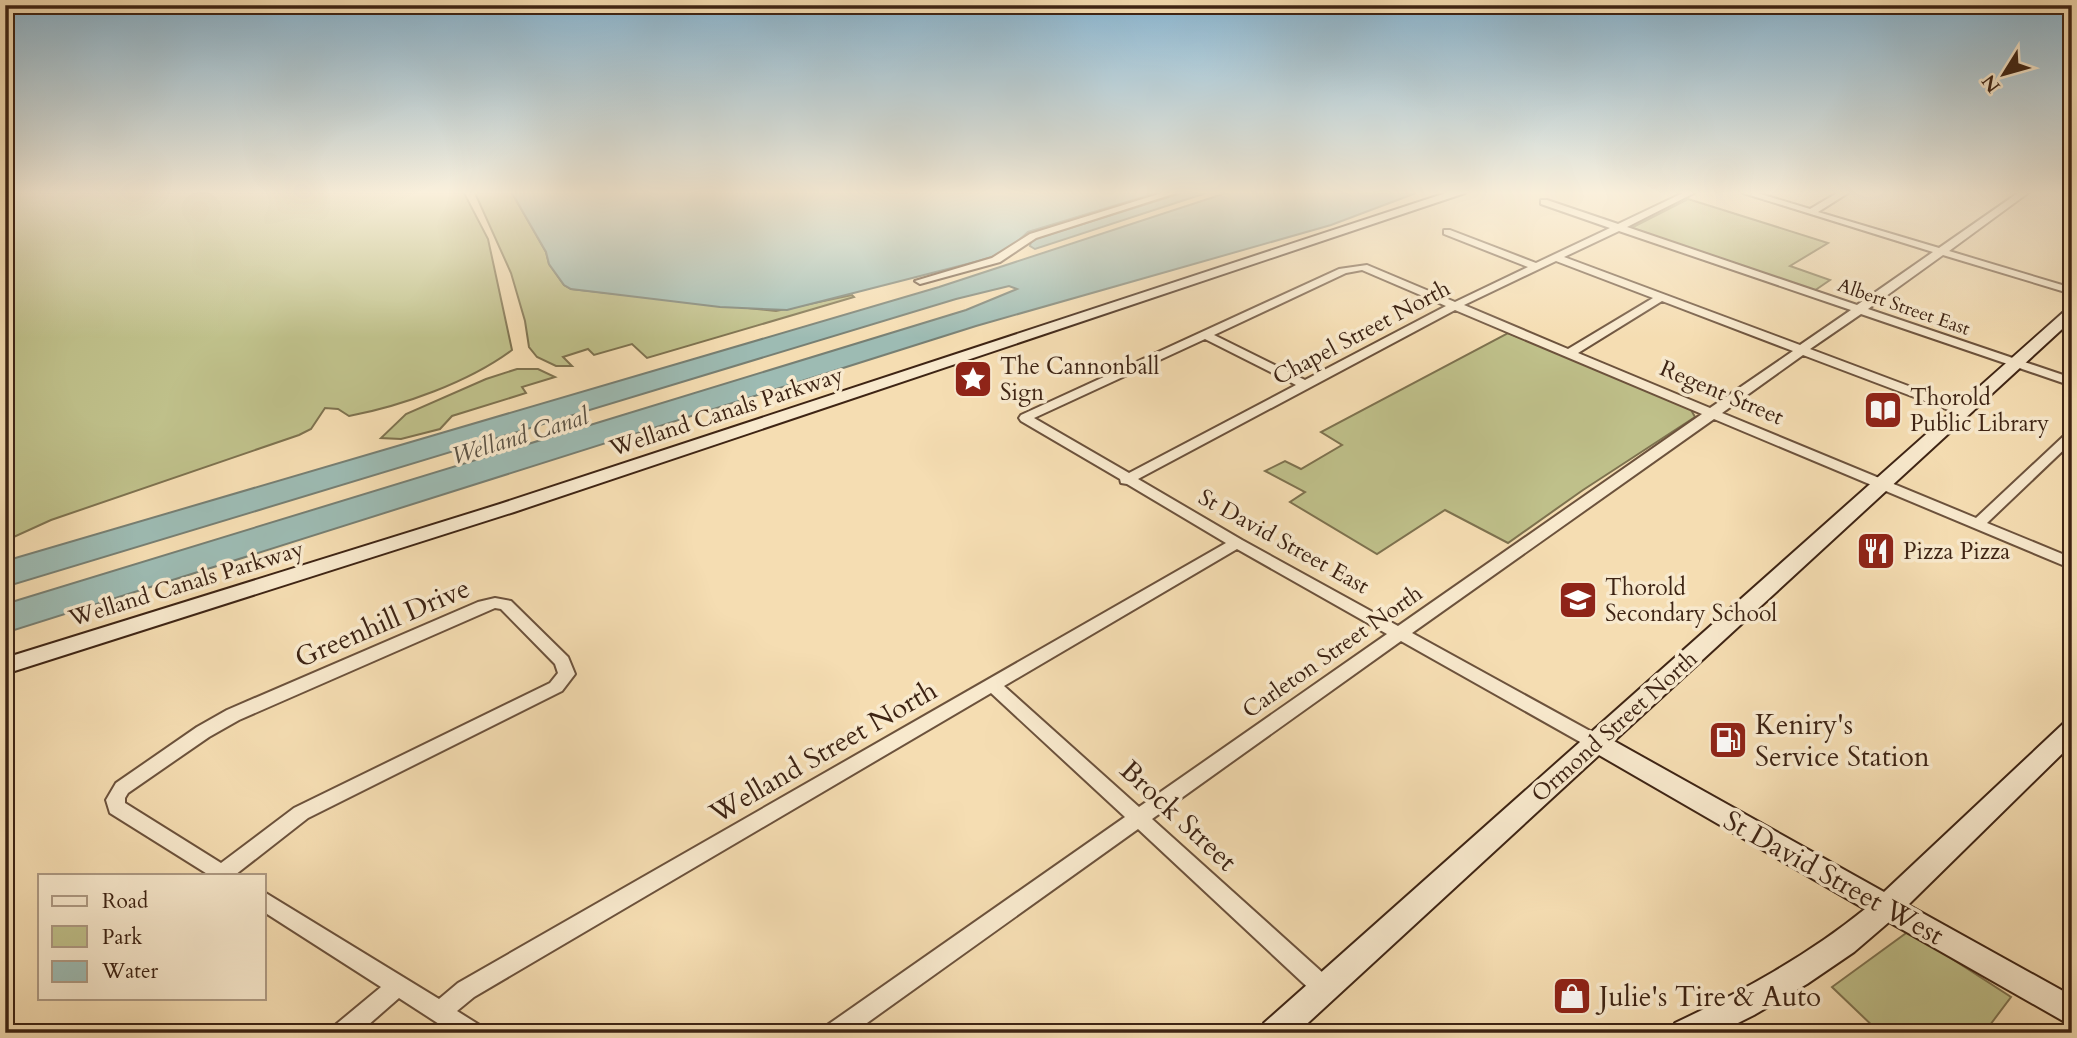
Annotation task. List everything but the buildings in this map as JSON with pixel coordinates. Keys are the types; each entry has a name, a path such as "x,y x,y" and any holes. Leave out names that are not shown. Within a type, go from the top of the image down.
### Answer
{"main road":[{"name":"Ormond Street North","path":"1275,1033 1325,989"}],"street":[{"path":"920,281 996,260 1025,241"},
{"name":"Welland Canals Parkway","path":"5,666 507,508 1313,241"},
{"path":"1471,241 1535,267"},
{"name":"Chapel Street North","path":"1126,480 1456,305 1588,241"},
{"name":"Albert Street East","path":"1660,241 2072,382"},
{"path":"1910,241 2072,291"},
{"name":"Carleton Street North","path":"834,1033 1956,241"},
{"path":"1555,257 1963,411"},
{"name":"Regent Street","path":"1208,336 1353,268 1369,269 2072,564"},
{"path":"1569,353 1661,297"},
{"name":"Ormond Street North","path":"1325,989 2072,312"},
{"path":"1208,336 1306,385"},
{"name":"St David Street East","path":"1208,336 1025,418 1126,480 1595,742"},
{"path":"1976,525 2072,435"},
{"name":"Welland Street North","path":"440,1012 466,990 1237,543"},
{"name":"Greenhill Drive","path":"495,603 506,606 562,661 567,674 556,687 301,813 224,874 122,812 114,802 122,788 215,724 483,606 495,603"},
{"name":"Brock Street","path":"993,685 1325,989"},
{"path":"1686,1033 1797,975 1844,943 1887,907 2072,729"},
{"name":"St David Street West","path":"1595,742 2072,1012"},
{"path":"266,902 473,1033"},
{"path":"342,1033 399,985"}],"green space":[{"path":"5,241 489,241 512,350 495,362 456,382 391,406 349,416 338,409 325,408 311,429 299,435 51,520 5,541"},
{"path":"497,241 540,241 549,264 564,285 571,289 776,311 852,295 854,297 647,358 632,344 594,355 588,349 563,357 572,366 556,366 537,357 529,347 525,321 511,273"},
{"path":"1670,241 1828,243 1790,266 1830,280 1814,291"},
{"path":"1508,333 1689,406 1695,417 1508,543 1445,510 1377,554 1290,502 1305,492 1265,471 1285,461 1301,469 1342,445 1321,432"},
{"path":"517,369 538,369 555,377 522,387 526,393 452,416 440,429 401,439 381,438 406,414 486,379"},
{"path":"1909,931 2011,997 1984,1033 1880,1033 1832,987"}],"water":[{"path":"540,241 1018,241 1005,253 975,262 787,310 720,307 571,289 564,285 549,264"},
{"path":"1031,241 1058,241 1035,249 1030,246"},
{"path":"1078,241 1273,241 976,326 5,633 5,604 966,310 1017,289 1009,286 956,299 5,587 5,561 939,287"}],"place":[{"name":"The Cannonball Sign","path":"973,379"},
{"name":"Thorold Public Library","path":"1883,410"},
{"name":"Pizza Pizza","path":"1876,551"},
{"name":"Thorold Secondary School","path":"1578,600"},
{"name":"Keniry's Service Station","path":"1728,740"},
{"name":"Julie's Tire & Auto","path":"1572,996"}],"water label":[{"name":"Welland Canal","path":"520,436"}]}
